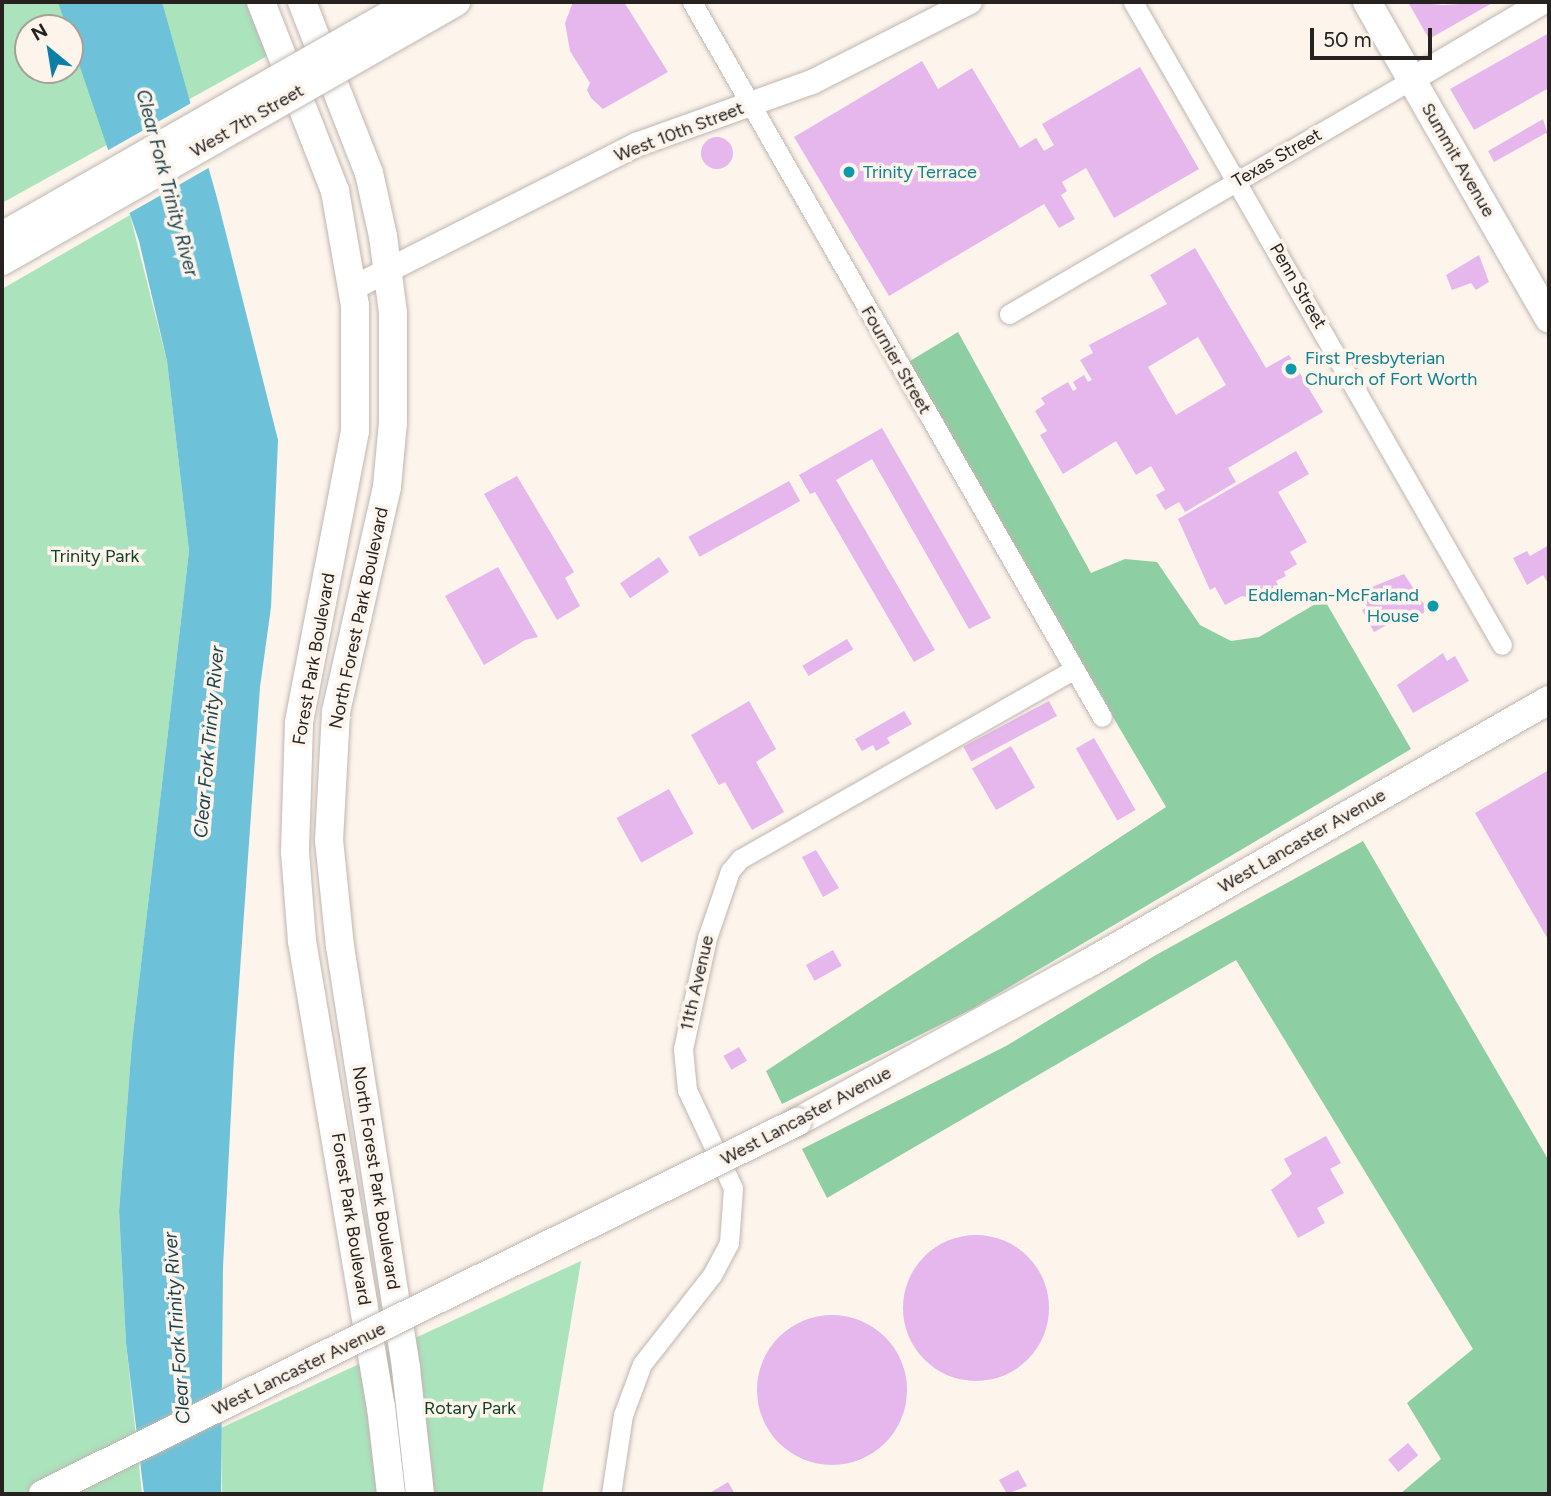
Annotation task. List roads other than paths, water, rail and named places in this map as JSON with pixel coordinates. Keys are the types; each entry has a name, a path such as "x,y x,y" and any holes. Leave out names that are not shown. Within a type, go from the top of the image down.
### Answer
{"main road":[{"name":"Forest Park Boulevard","path":"261,2 322,148 343,223 353,288 355,431 299,723 295,852 302,941 379,1394 391,1494"},
{"name":"North Forest Park Boulevard","path":"302,2 362,153 387,271 394,342 391,456 336,712 329,840 339,935 406,1369 420,1494"},
{"name":"West 7th Street","path":"2,236 413,2"},
{"name":"West 7th Street","path":"2,261 456,2"},
{"name":"Summit Avenue","path":"1367,2 1549,318"},
{"name":"West Lancaster Avenue","path":"43,1494 797,1122 1076,971 1549,700"}],"street":[{"name":"Fournier Street","path":"692,2 1102,717"},
{"name":"West 10th Street","path":"353,288 636,145 750,106 834,72 971,2"},
{"name":"Penn Street","path":"1133,2 1502,645"},
{"name":"Texas Street","path":"1009,314 1543,2"},
{"name":"11th Avenue","path":"611,1494 623,1415 642,1364 712,1275 729,1243 733,1188 687,1090 683,1049 706,938 730,871 740,859 1073,670"}],"water":[{"name":"Clear Fork Trinity River","path":"58,2 162,2 217,198 278,440 271,607 260,687 234,1056 223,1267 221,1494 144,1494 126,1343 119,1211 132,1042 189,551 167,361 139,241 84,79 84,14 62,14"}],"place":[{"name":"Trinity Terrace","path":"849,172"},
{"name":"First Presbyterian Church of Fort Worth","path":"1291,369"},
{"name":"Eddleman-McFarland House","path":"1433,606"}],"park label":[{"name":"Trinity Park","path":"95,556"},
{"name":"Rotary Park","path":"470,1408"}]}
